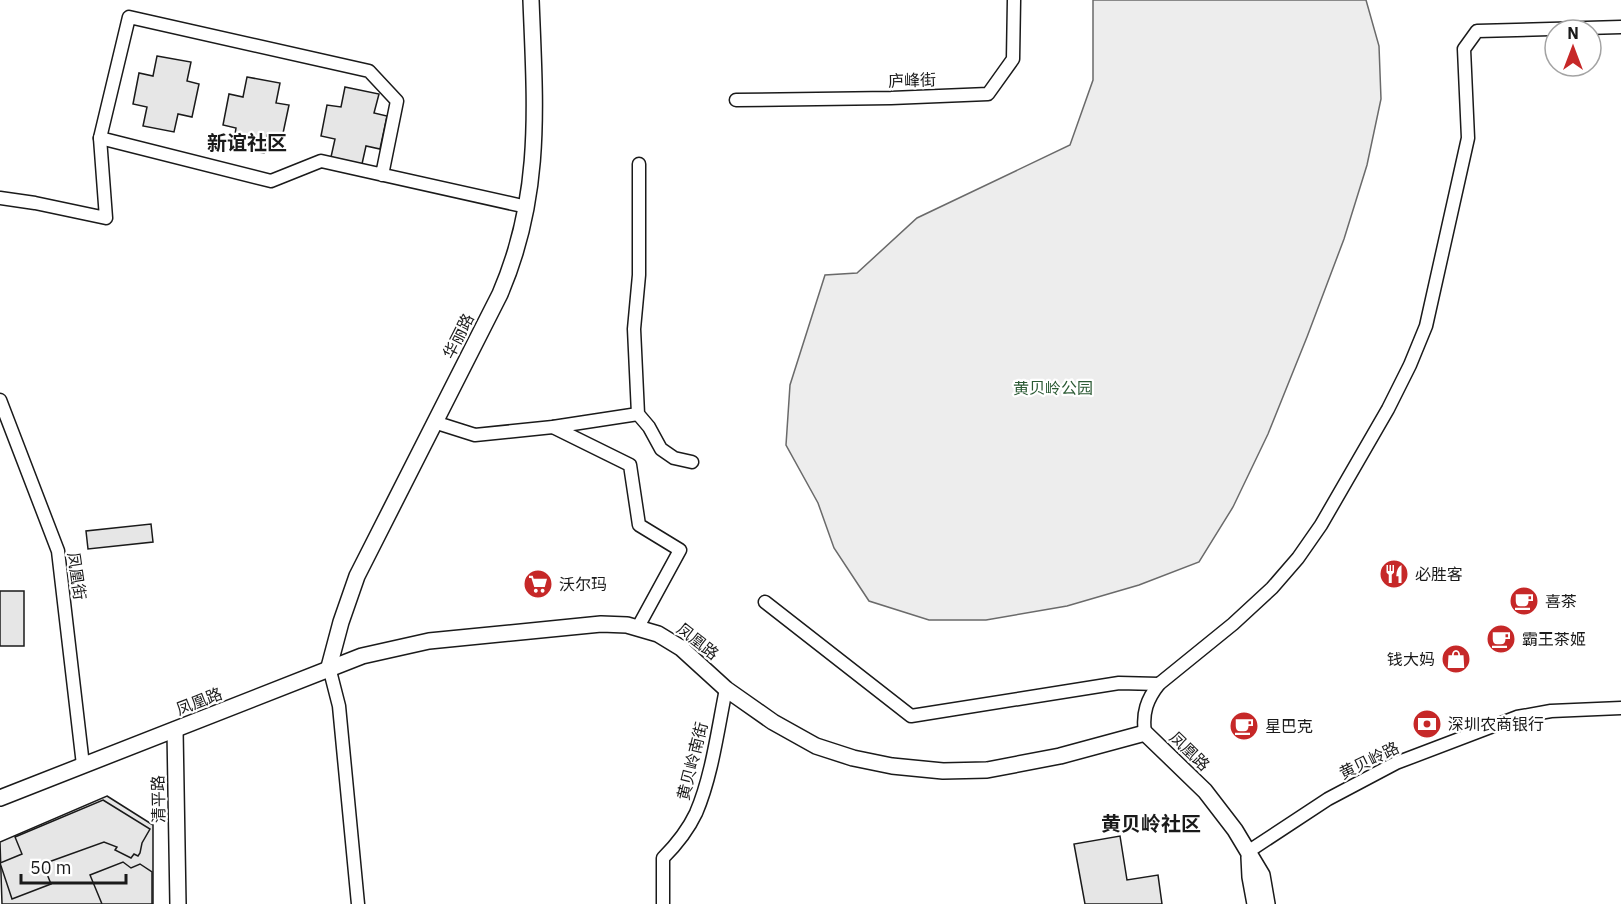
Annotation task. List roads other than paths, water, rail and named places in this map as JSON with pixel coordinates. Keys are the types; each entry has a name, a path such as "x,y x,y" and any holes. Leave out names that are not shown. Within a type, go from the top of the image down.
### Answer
{"street":[{"name":"华丽路","path":"329,668 341,622 357,576 500,294 516,252 527,207 536,120 531,0"},
{"name":"庐峰街","path":"736,100 891,98 988,93 1013,59 1014,0"},
{"path":"0,198 35,202 106,218 100,138 129,17 369,71 397,101 382,175"},
{"path":"1145,733 1143,719 1152,693 1272,588 1298,558 1321,525 1388,409 1410,365 1426,326 1468,138 1464,49 1477,31 1621,27"},
{"path":"100,138 271,181 321,161 527,207"},
{"path":"639,164 639,275 634,329 638,414 649,427 661,449 674,458 692,462"},
{"name":"凤凰街","path":"0,400 58,551 83,765"},
{"path":"434,422 475,435 553,427 638,414"},
{"path":"553,427 630,465 639,525 680,550 638,627"},
{"path":"765,602 911,716 1119,683 1160,684"},
{"name":"凤凰路","path":"0,798 362,656 429,641 600,624 638,627 675,643 726,689 773,722 816,746 853,758 892,766 943,771 987,770 1050,758 1145,733 1205,791 1230,823 1262,875 1268,904"},
{"path":"329,668 339,706 358,904"},
{"name":"黄贝岭南街","path":"663,904 663,858 678,842 696,813 708,773 726,689"},
{"name":"黄贝岭路","path":"1249,851 1328,799 1396,763 1517,717 1551,711 1621,708"},
{"name":"清平路","path":"175,729 178,904"},
{"path":"1249,851 1250,878 1255,904"}],"place":[{"name":"必胜客","path":"1394,574"},
{"name":"沃尔玛","path":"538,584"},
{"name":"喜茶","path":"1524,601"},
{"name":"霸王茶姬","path":"1501,639"},
{"name":"钱大妈","path":"1456,659"},
{"name":"深圳农商银行","path":"1427,724"},
{"name":"星巴克","path":"1244,726"}],"district":[{"name":"新谊社区","path":"247,142"},
{"name":"黄贝岭社区","path":"1151,823"}],"park label":[{"name":"黄贝岭公园","path":"1053,388"}]}
